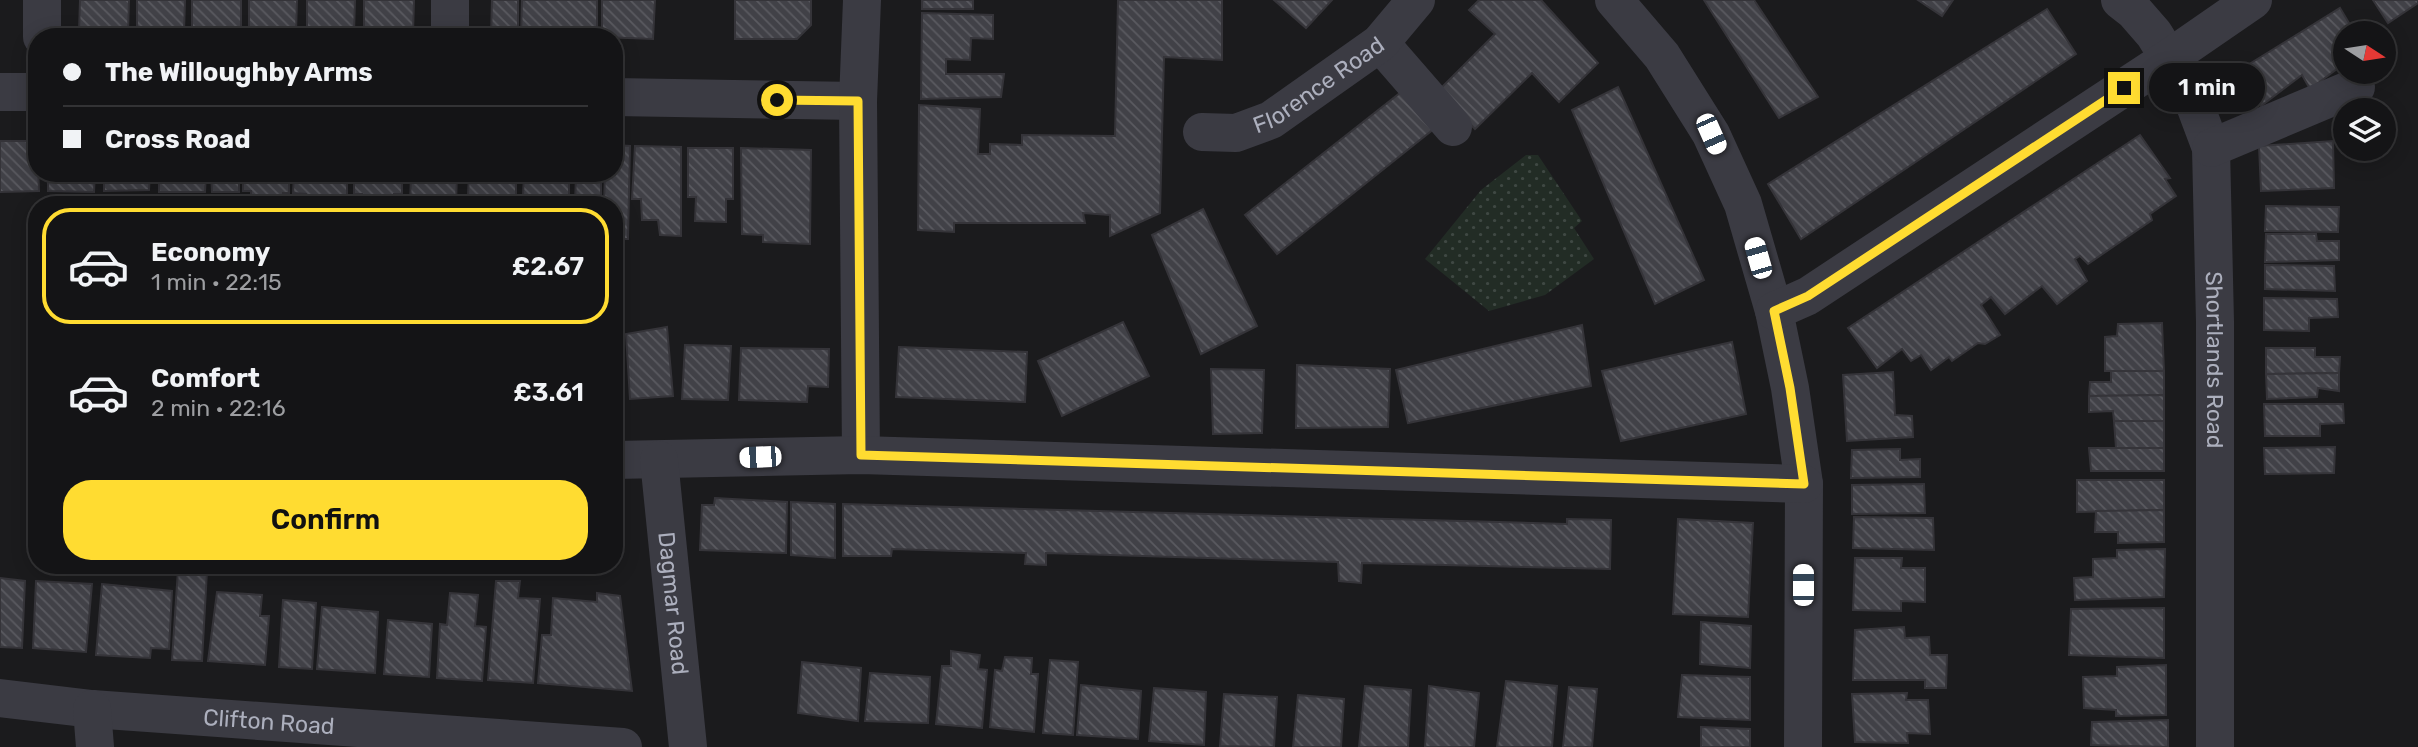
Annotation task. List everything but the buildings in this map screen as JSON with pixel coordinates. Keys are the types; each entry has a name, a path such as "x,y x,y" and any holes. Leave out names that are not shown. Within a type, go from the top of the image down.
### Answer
{"street":[{"path":"42,0 42,28"},
{"path":"450,0 450,28"},
{"path":"861,455 858,101 862,0"},
{"name":"Florence Road","path":"1202,132 1236,133 1271,120 1380,43 1416,0"},
{"path":"1614,0 1662,56 1711,134 1743,204 1774,311 1790,388 1804,484 1802,747"},
{"name":"Shortlands Road","path":"2120,0 2134,11 2154,34 2169,58 2196,108 2211,148 2215,322 2215,747"},
{"path":"1774,311 1808,296 2253,0"},
{"path":"1380,43 1453,127"},
{"path":"2211,148 2356,87"},
{"path":"0,92 28,92"},
{"path":"623,97 858,101"},
{"path":"623,460 861,455 1804,484"},
{"name":"Dagmar Road","path":"659,460 688,747"},
{"name":"Clifton Road","path":"0,698 92,709 623,747"},
{"path":"92,709 95,747"}],"shaded area":[{"path":"1526,155 1538,155 1582,221 1574,228 1594,259 1545,295 1489,311 1425,259 1481,190"}],"route":[{"path":"777,100 858,101 861,455 1804,484 1790,388 1774,311 1808,296 2124,88"}]}
